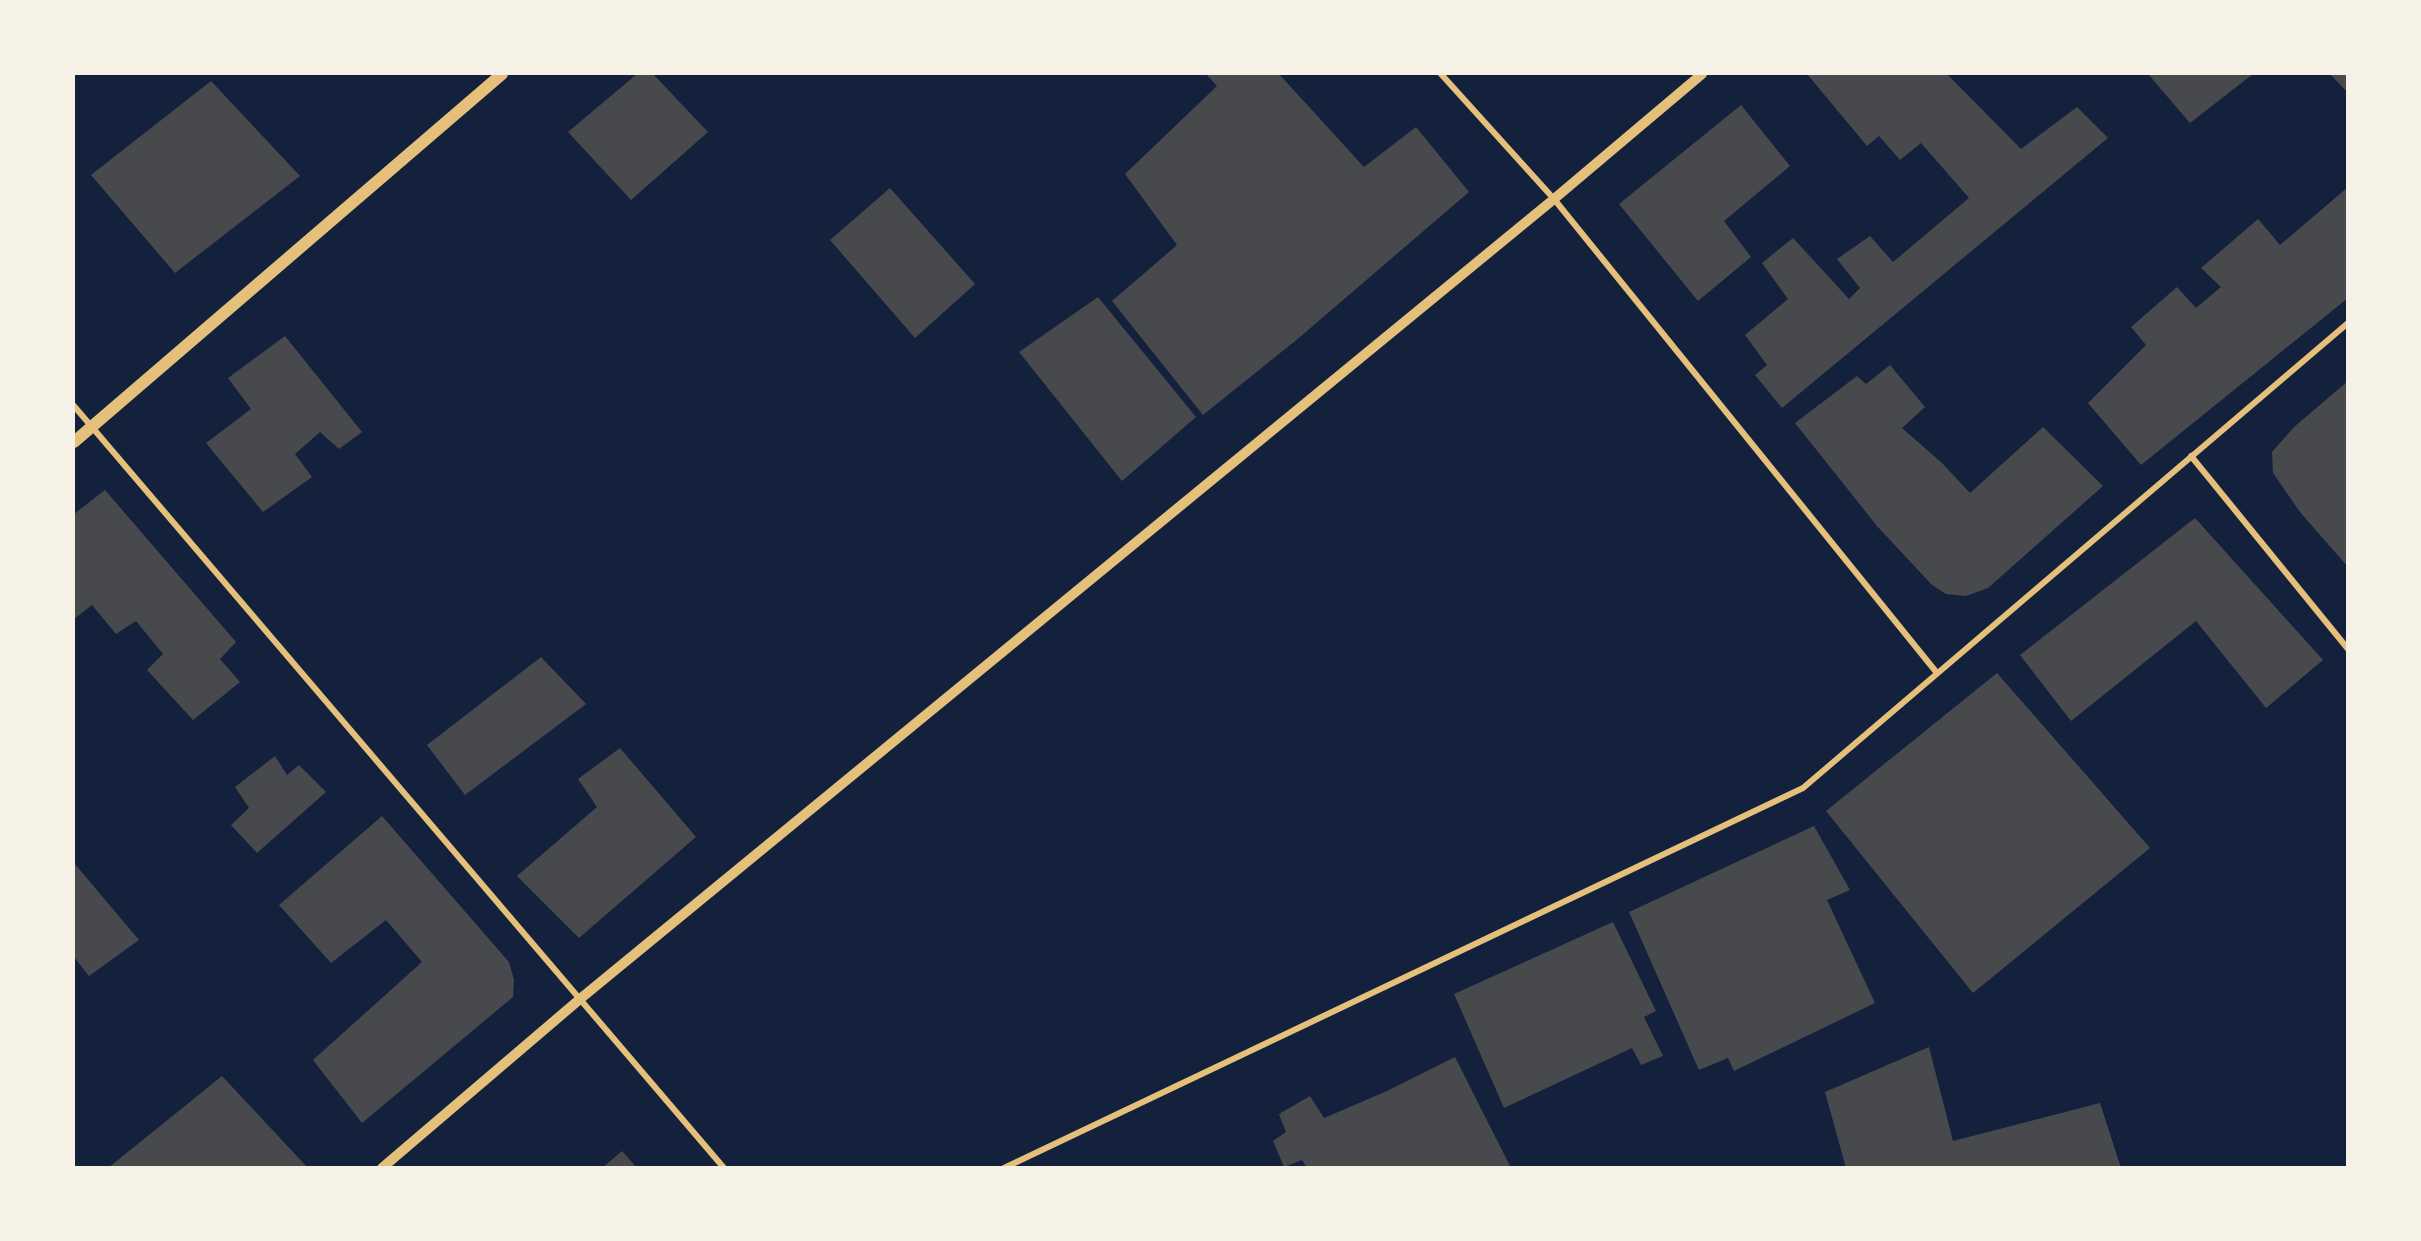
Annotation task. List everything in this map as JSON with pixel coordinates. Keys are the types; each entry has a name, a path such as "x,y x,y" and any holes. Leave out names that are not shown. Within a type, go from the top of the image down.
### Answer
{"main road":[{"path":"74,442 502,74"}],"street":[{"path":"1441,74 1554,199 1937,673"},
{"path":"382,1167 580,999 1554,199 1702,74"},
{"path":"1004,1167 1803,788 2348,322"},
{"path":"74,406 724,1167"},
{"path":"2191,456 2348,649"}],"building":[{"path":"637,74 653,74 708,132 631,200 568,132"},
{"path":"1206,74 1279,74 1364,167 1416,127 1469,192 1300,337 1203,415 1112,301 1177,245 1125,174 1217,86"},
{"path":"1807,74 1947,74 2021,149 2077,107 2108,138 1782,408 1755,375 1767,365 1745,335 1788,299 1762,263 1793,238 1849,299 1860,288 1837,259 1870,236 1893,262 1969,198 1921,143 1900,160 1879,136 1867,146"},
{"path":"2148,74 2253,74 2190,123"},
{"path":"2330,74 2348,74 2348,93"},
{"path":"211,81 300,176 175,273 91,175"},
{"path":"1741,105 1790,166 1724,221 1751,257 1698,301 1619,204"},
{"path":"2348,187 2348,298 2141,465 2088,403 2146,345 2131,327 2177,287 2196,308 2221,287 2201,268 2258,219 2280,245"},
{"path":"890,188 975,284 915,338 830,240"},
{"path":"1098,297 1196,417 1122,481 1019,352"},
{"path":"285,336 362,432 339,449 320,432 295,454 312,477 263,512 206,443 251,409 228,378"},
{"path":"1890,365 1925,407 1902,428 1942,463 1970,493 2043,427 2103,486 1988,588 1966,596 1946,594 1932,585 1877,526 1795,423 1857,376 1866,384"},
{"path":"2348,381 2348,567 2300,512 2273,473 2272,452 2294,427"},
{"path":"105,490 236,642 220,659 240,682 193,720 147,670 163,654 136,621 116,634 92,605 74,619 74,514"},
{"path":"2195,518 2323,660 2266,708 2196,621 2071,721 2020,655"},
{"path":"541,657 586,704 465,795 427,745"},
{"path":"1997,673 2150,848 1973,993 1826,811"},
{"path":"620,748 696,837 579,938 517,876 597,807 578,779"},
{"path":"275,756 287,775 299,765 326,792 257,853 231,825 249,808 235,787"},
{"path":"382,816 509,962 514,980 513,997 362,1123 313,1060 422,962 386,920 331,963 279,905"},
{"path":"1814,826 1850,890 1827,900 1875,1003 1734,1071 1728,1058 1699,1070 1629,912"},
{"path":"74,863 139,940 89,976 74,957"},
{"path":"1613,922 1656,1011 1644,1017 1663,1056 1641,1065 1632,1048 1504,1108 1454,994"},
{"path":"1929,1047 1953,1141 2100,1103 2121,1168 1846,1168 1825,1092"},
{"path":"1455,1057 1511,1168 1307,1168 1302,1160 1284,1167 1273,1141 1286,1132 1279,1114 1310,1096 1324,1118 1387,1091"},
{"path":"222,1076 308,1168 108,1168"},
{"path":"622,1151 637,1168 602,1168"}]}
